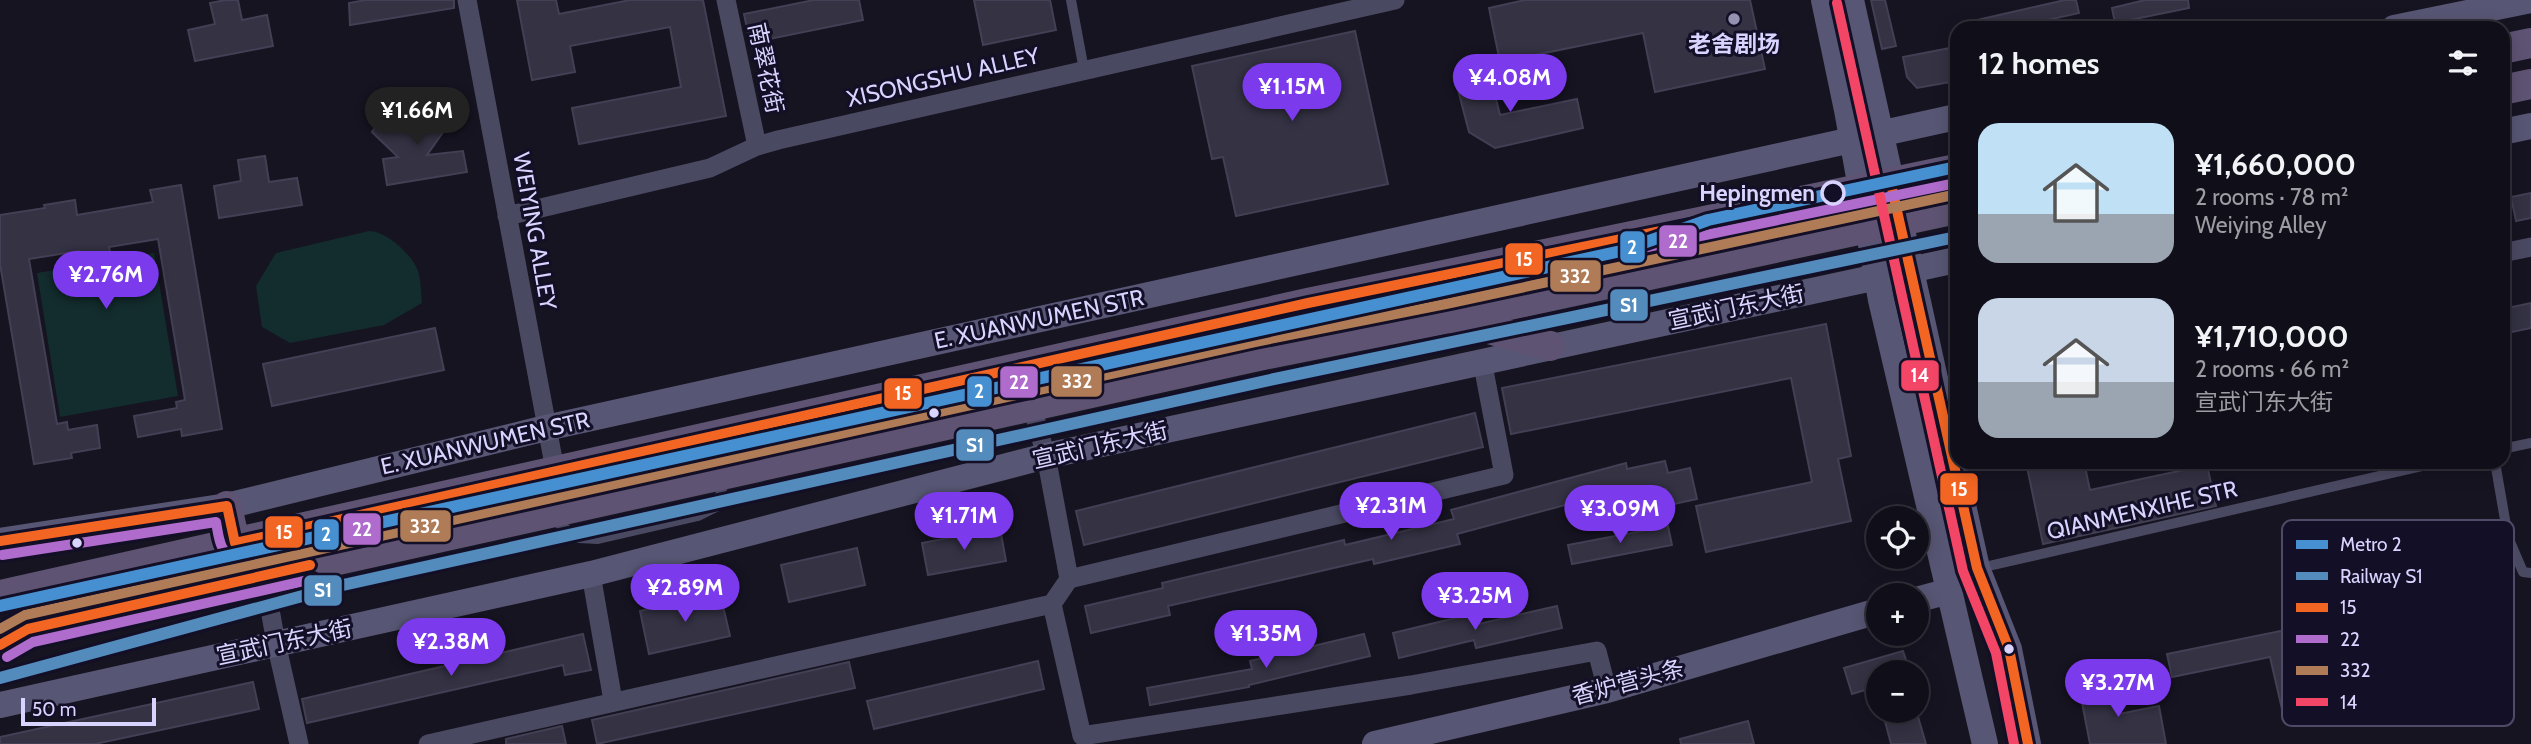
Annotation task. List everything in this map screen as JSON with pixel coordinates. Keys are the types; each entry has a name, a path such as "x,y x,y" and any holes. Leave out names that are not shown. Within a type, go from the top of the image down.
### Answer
{"main road":[{"path":"2510,47 2531,43"},
{"path":"2510,88 2531,84"},
{"path":"0,594 1308,303 1950,170"},
{"path":"14,632 1258,356 1449,318 1950,209"},
{"path":"1449,318 1550,346"},
{"path":"227,506 235,543"}],"street":[{"name":"WEIYING ALLEY","path":"467,0 555,470"},
{"name":"XISONGSHU ALLEY","path":"507,216 710,168 757,146 815,131 1395,0"},
{"path":"1824,0 1877,276 1985,744"},
{"path":"1851,0 1950,444"},
{"path":"2428,21 2531,0"},
{"name":"南翠花街","path":"729,1 757,146"},
{"name":"E. XUANWUMEN STR","path":"227,506 546,428 1950,118"},
{"path":"2510,130 2531,126"},
{"path":"2510,249 2531,247"},
{"name":"宣武门东大街","path":"0,705 591,574 1046,456 1950,261"},
{"path":"428,744 1052,604 1069,579 1504,475 1482,360"},
{"path":"1032,407 1046,456 1069,579"},
{"path":"1955,469 1977,568 2009,649 2028,744"},
{"path":"0,541 227,506"},
{"path":"591,574 613,701"},
{"path":"264,576 299,744"},
{"path":"1929,596 1949,591"},
{"path":"1052,604 1082,736 1411,685 1597,651 1607,690"},
{"name":"香炉营头条","path":"1375,744 1404,740 1607,690 1866,614"}],"lane":[{"path":"1071,0 1084,70"},
{"path":"2510,447 2531,443"},
{"name":"QIANMENXIHE STR","path":"1977,568 2409,469"},
{"path":"2496,469 2505,520"},
{"path":"2514,548 2527,572"},
{"path":"0,645 14,632"}],"green space":[{"path":"369,231 392,240 412,260 419,274 422,303 384,325 290,343 262,327 256,286 276,253"},
{"path":"154,253 178,396 60,417 37,273"}],"building":[{"path":"238,0 242,20 267,15 273,46 195,61 188,30 215,24 210,3"},
{"path":"366,0 454,0 454,8 350,25 349,3"},
{"path":"517,0 556,0 559,14 630,0 703,0 726,116 579,144 572,108 681,87 670,27 570,46 575,72 532,80"},
{"path":"814,0 859,0 863,20 750,43 744,14"},
{"path":"974,0 1050,0 1056,30 983,45"},
{"path":"1525,0 1750,0 1765,69 1655,92 1643,33 1500,62 1489,8"},
{"path":"1871,0 1885,0 1896,46 1882,49"},
{"path":"2065,0 2076,0 2079,13 2043,21 1972,21"},
{"path":"2145,0 2188,0 2189,8 2115,21 2112,8"},
{"path":"1355,31 1388,184 1236,216 1223,157 1212,159 1192,66"},
{"path":"1950,48 1950,82 1917,88 1907,77 1903,57"},
{"path":"1488,67 1500,115 1577,99 1583,128 1495,148 1469,132 1456,82 1459,73"},
{"path":"431,104 453,118 427,155 463,151 467,172 387,185 383,159 398,157 372,132 387,108 412,127"},
{"path":"265,156 269,182 297,178 302,205 219,218 214,186 241,181 238,160"},
{"path":"181,185 222,429 182,436 181,429 138,437 134,416 177,408 176,402 185,400 158,239 109,247 111,256 81,261 79,251 29,259 57,424 67,422 68,430 97,425 100,448 71,453 72,458 34,464 0,264 0,215 75,200 77,215 153,202 150,190"},
{"path":"2531,193 2531,218 2516,221 2511,197"},
{"path":"2531,303 2531,328 2510,332 2510,307"},
{"path":"1826,324 1851,456 1838,459 1851,521 1706,552 1696,506 1812,482 1791,378 1511,434 1502,388"},
{"path":"435,328 444,370 272,406 263,364"},
{"path":"1475,413 1483,447 1084,545 1076,511"},
{"path":"1665,461 1668,473 1690,468 1697,499 1669,505 1666,489 1637,495 1636,486 1457,534 1460,544 1374,564 1373,559 1168,606 1170,615 1091,633 1085,606 1163,588 1162,583 1344,540 1345,545 1454,519 1451,510 1626,463 1627,469"},
{"path":"2027,469 2086,469 2090,490 2188,469 2208,469 2216,506 2043,544"},
{"path":"1668,526 1672,545 1572,564 1568,545"},
{"path":"1000,528 1006,561 928,575 922,543"},
{"path":"857,548 865,585 789,602 781,565"},
{"path":"720,593 730,636 649,654 640,611"},
{"path":"1557,606 1562,628 1476,648 1474,640 1399,658 1393,633 1472,614 1474,625"},
{"path":"2282,631 2282,709 2270,657 2172,677 2167,654"},
{"path":"583,634 591,670 565,675 563,665 307,723 302,699"},
{"path":"1364,634 1370,656 1249,687 1150,705 1147,688 1252,669 1250,661"},
{"path":"1903,651 1906,660 1872,660"},
{"path":"1038,661 1044,689 874,729 867,701"},
{"path":"849,662 855,688 597,744 592,720"},
{"path":"1866,662 1866,690 1852,694 1844,668"},
{"path":"2112,681 2119,714 2159,706 2166,744 2090,744 2079,687"},
{"path":"253,682 259,709 95,744 0,744 0,737"},
{"path":"1748,721 1754,744 1681,744 1680,739"},
{"path":"1885,723 1920,723 1926,744 1891,744"},
{"path":"562,726 566,744 506,744 506,739"}],"metro line":[{"name":"2","path":"0,606 1621,251 1708,220 1950,168"}],"rail line":[{"name":"S1","path":"0,678 343,585 1270,380 1950,238"}],"transit line":[{"name":"14","path":"1837,3 1963,571 1996,653 2014,744"},
{"name":"15","path":"0,541 227,506 235,543 1308,303 1891,184 1950,447"},
{"name":"22","path":"2,555 216,522 223,549 238,557 1311,317 1950,184"},
{"name":"332","path":"0,629 25,615 1255,342 1446,304 1950,196"},
{"name":"15","path":"1955,469 1977,568 2009,649 2028,744"},
{"name":"15","path":"0,645 28,629 310,565"},
{"name":"22","path":"7,657 33,642 313,579"}],"place":[{"name":"老舍剧场","path":"1734,19"},
{"name":"Hepingmen","path":"1833,193"}]}
